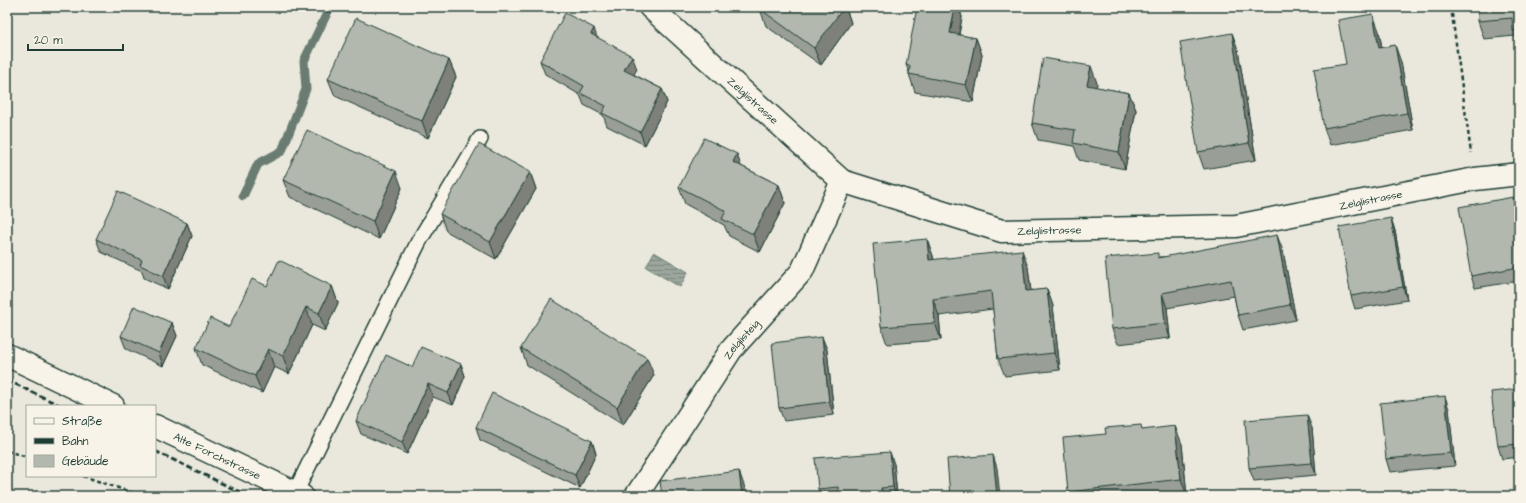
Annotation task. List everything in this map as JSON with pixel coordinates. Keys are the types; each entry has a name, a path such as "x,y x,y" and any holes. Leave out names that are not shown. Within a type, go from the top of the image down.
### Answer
{"street":[{"name":"Zelglistrasse","path":"650,7 842,181 1002,231 1236,226 1475,179 1519,174"},
{"name":"Zelglisteig","path":"636,496 732,350 802,271 842,181"},
{"path":"7,355 111,405"},
{"name":"Alte Forchstrasse","path":"156,426 298,494"}],"lane":[{"path":"298,494 419,241 480,139"}],"path":[{"path":"1451,7 1475,179"},
{"path":"7,451 26,457"},
{"path":"86,477 142,496"}],"shaded area":[{"path":"654,252 688,272 680,287 646,267"}],"building":[{"path":"761,7 844,7 814,48 760,9"},
{"path":"917,7 955,7 950,33 976,38 966,85 909,74 910,66 906,65"},
{"path":"1477,7 1519,7 1519,31 1513,31 1512,18 1478,21"},
{"path":"565,13 594,28 591,34 632,56 624,70 662,89 640,132 602,113 606,106 580,93 584,86 540,61"},
{"path":"1373,14 1379,48 1395,45 1407,113 1324,128 1314,69 1346,64 1338,20"},
{"path":"356,18 449,60 422,121 328,79"},
{"path":"1232,33 1249,143 1198,152 1180,42"},
{"path":"1043,58 1091,66 1087,85 1129,93 1119,152 1073,143 1075,130 1032,123"},
{"path":"307,130 396,171 373,221 283,180"},
{"path":"704,138 737,154 733,162 779,185 753,234 722,219 726,211 679,187"},
{"path":"479,144 530,172 490,242 440,214"},
{"path":"118,191 187,223 163,276 140,265 142,260 96,239"},
{"path":"1513,197 1519,232 1519,267 1471,276 1459,207"},
{"path":"1391,218 1403,287 1351,296 1339,227"},
{"path":"1277,235 1290,305 1238,315 1231,280 1162,293 1165,323 1112,329 1105,258 1158,253 1158,258"},
{"path":"927,239 929,260 1022,250 1026,291 1047,289 1054,353 998,359 991,291 933,299 935,323 881,327 873,244"},
{"path":"279,260 332,286 319,313 306,307 283,356 268,349 255,376 196,348 210,318 229,327 252,279 267,286"},
{"path":"551,299 647,358 617,407 521,348"},
{"path":"134,306 172,323 159,353 121,336"},
{"path":"822,337 829,402 779,408 772,343"},
{"path":"421,347 461,364 448,393 428,384 402,442 356,421 386,355 412,367"},
{"path":"1519,389 1519,444 1498,446 1491,392"},
{"path":"492,393 592,441 575,475 476,427"},
{"path":"1445,396 1451,453 1386,459 1380,403"},
{"path":"1307,415 1312,463 1249,468 1245,420"},
{"path":"1141,425 1142,430 1175,426 1181,479 1068,492 1063,438 1106,434 1105,428"},
{"path":"890,452 893,487 881,488 882,496 839,496 838,487 818,489 815,458"},
{"path":"993,455 997,496 950,496 947,459"},
{"path":"739,471 742,496 662,496 660,481"}],"waterway":[{"path":"243,196 258,164 282,151 306,89 304,61 330,7"}],"railway":[{"path":"7,380 59,405"},
{"path":"156,451 248,496"}]}
